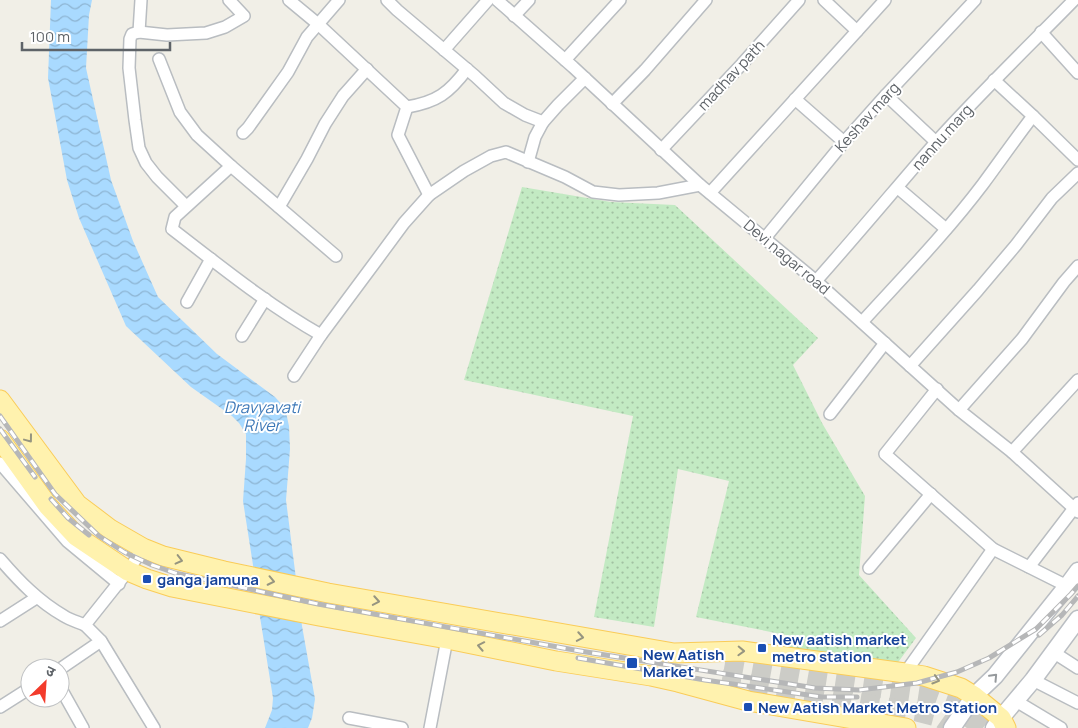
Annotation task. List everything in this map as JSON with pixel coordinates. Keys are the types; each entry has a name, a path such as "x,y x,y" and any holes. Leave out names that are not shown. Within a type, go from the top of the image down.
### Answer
{"main road":[{"path":"0,400 77,504 110,529 143,548 163,556 224,571 328,593 674,653 724,671 678,682"},
{"path":"0,439 48,506 76,536 124,577 146,579 172,587 216,596 556,661 651,676 748,701 906,728"},
{"path":"952,728 974,696 996,676 1078,571"},
{"path":"674,653 742,651 924,676 961,688 974,696 1000,725 1078,619"}],"street":[{"path":"140,32 141,0"},
{"path":"186,206 157,177 146,163 139,148 129,68 130,39 132,34 140,32 167,35 206,33 225,27 244,16 229,0"},
{"path":"290,0 407,107"},
{"path":"243,133 288,72 307,37 339,0"},
{"path":"387,0 504,103 525,115 543,122"},
{"path":"444,50 488,0"},
{"name":"Devi nagar road","path":"497,0 585,78 700,185 816,280 936,390 1077,508"},
{"path":"514,16 528,0"},
{"path":"565,60 620,0"},
{"path":"612,104 645,70 706,0"},
{"name":"madhav path","path":"661,150 799,0"},
{"path":"824,0 857,31"},
{"path":"710,193 886,0"},
{"name":"Keshav marg","path":"765,238 844,142 975,0"},
{"name":"nannu marg","path":"816,280 898,188 936,142 994,80 1074,0"},
{"path":"1041,32 1078,73"},
{"path":"159,59 180,112 197,136 336,256"},
{"path":"407,107 424,104 447,92 467,69"},
{"path":"279,207 325,124 343,96 367,70"},
{"path":"528,162 535,137 543,122 585,78"},
{"path":"994,80 1078,160"},
{"path":"886,95 936,142"},
{"path":"795,99 844,142"},
{"path":"407,107 398,135 429,194"},
{"path":"862,322 946,230 983,184 1033,116"},
{"path":"294,376 321,335 404,223 429,194 491,156 506,152 564,177 593,192 618,195 658,193 700,185"},
{"path":"231,166 175,217 172,229 265,299 321,335"},
{"path":"910,366 978,290 1052,198 1076,179"},
{"path":"898,188 946,230"},
{"path":"187,302 211,259"},
{"path":"959,410 1022,339 1059,288 1078,266"},
{"path":"242,336 265,299"},
{"path":"830,414 885,343"},
{"path":"1012,452 1078,380"},
{"path":"936,390 885,454 993,549 1067,586"},
{"path":"0,463 67,541 124,577"},
{"path":"869,568 930,494"},
{"path":"1029,567 1077,508"},
{"path":"85,625 124,577 143,548"},
{"path":"906,673 993,549"},
{"path":"0,559 36,598 65,617 85,625 101,641 154,728"},
{"path":"0,622 36,598"},
{"path":"430,728 447,640"},
{"path":"70,662 101,641"},
{"path":"1053,652 1078,668"},
{"path":"1033,680 1078,703"},
{"path":"0,707 20,694"},
{"path":"1016,701 1061,728"},
{"path":"70,705 83,728"},
{"path":"349,718 402,728"}],"green space":[{"path":"522,187 611,202 675,205 818,338 793,365 822,423 865,496 859,575 916,638 896,665 784,648 786,635 696,617 729,481 678,469 654,627 594,617 633,416 464,380"}],"water":[{"name":"Dravyavati River","path":"51,0 92,0 89,15 86,68 111,180 133,241 158,297 217,354 275,397 285,408 289,426 290,449 286,500 302,626 315,699 312,718 308,728 265,728 272,710 273,698 243,501 246,434 232,416 191,387 126,326 79,218 67,180 48,78"}],"tunnel":[{"path":"725,663 923,695 951,705 983,728"},
{"path":"722,679 917,712 940,718 954,728"}],"railway":[{"path":"0,416 55,494 99,536 124,552 152,565 175,573 318,604 580,651 815,688 859,690 917,683 957,672 989,658 1036,629 1078,586"},
{"path":"0,429 35,477"},
{"path":"51,499 68,518 89,535"},
{"path":"1039,635 1062,615 1078,596"},
{"path":"578,658 705,680 822,697 857,697"}],"place":[{"name":"ganga jamuna","path":"147,579"},
{"name":"New aatish market metro station","path":"762,648"},
{"name":"New Aatish Market","path":"632,663"},
{"name":"New Aatish Market Metro Station","path":"748,707"}]}
